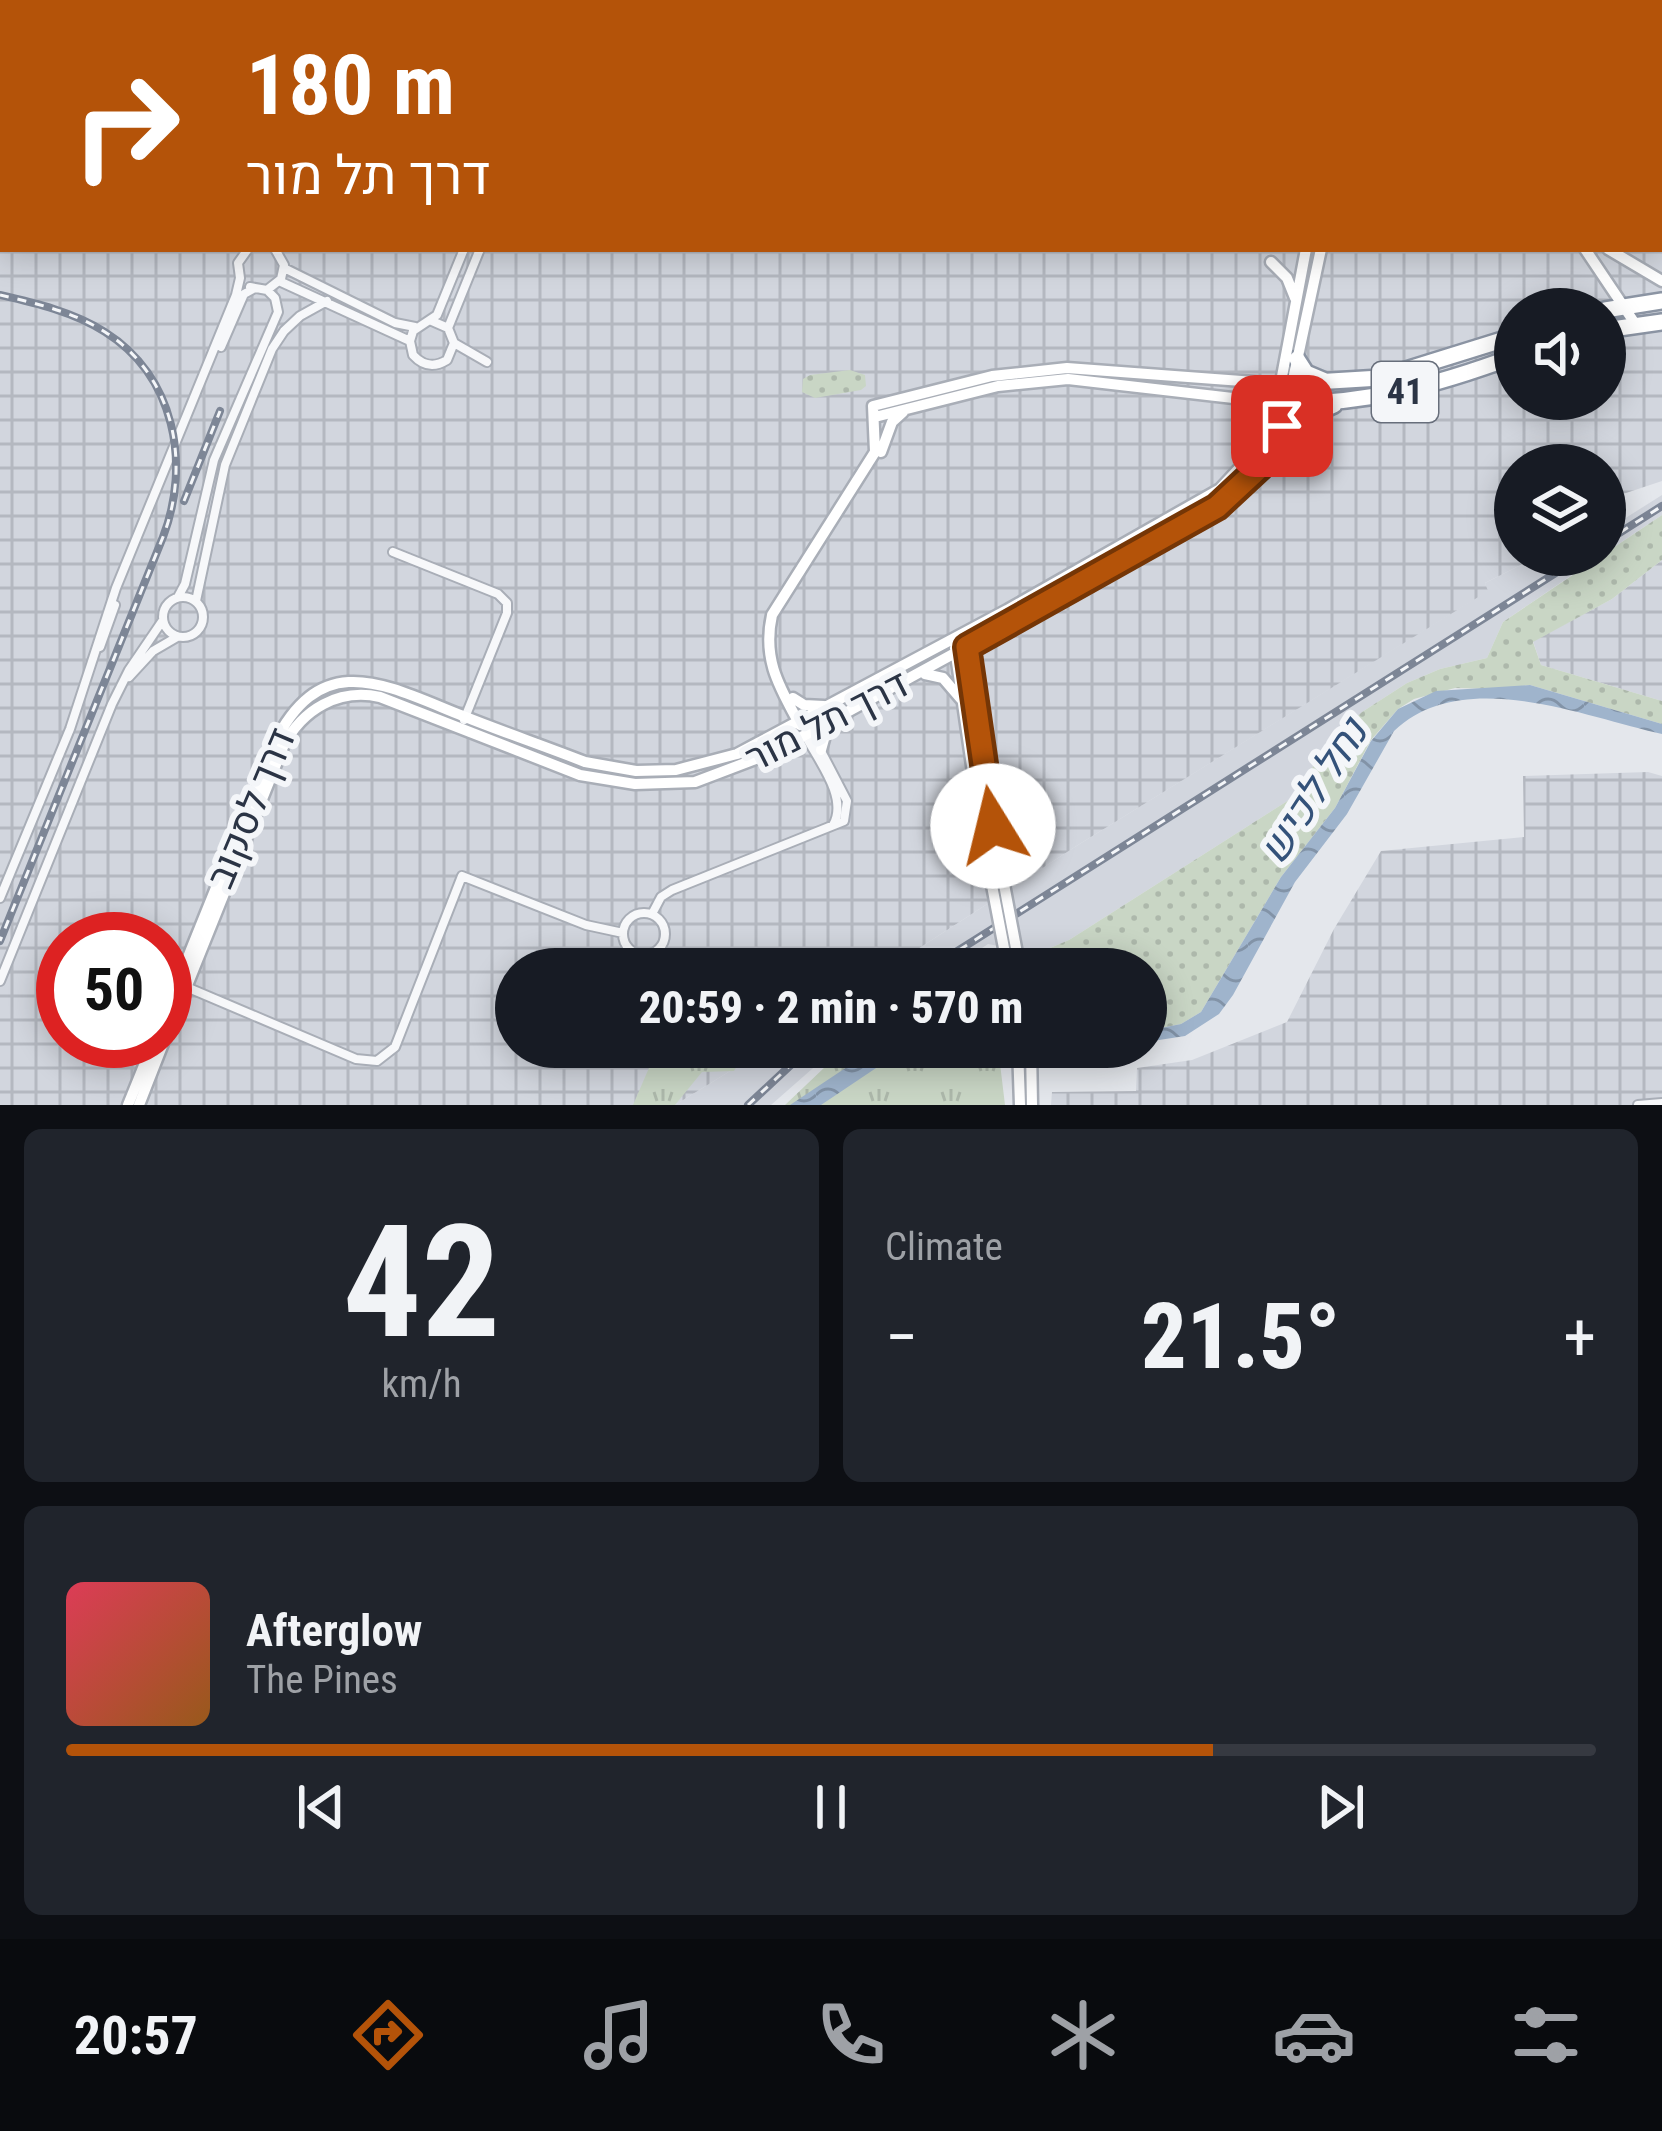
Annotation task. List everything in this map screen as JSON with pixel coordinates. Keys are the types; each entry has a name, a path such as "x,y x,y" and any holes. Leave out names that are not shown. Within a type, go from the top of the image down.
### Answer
{"highway":[{"path":"1626,306 1662,302"},
{"path":"1626,327 1662,322"},
{"name":"41","path":"1288,384 1402,373 1494,343"},
{"path":"1293,355 1315,380 1334,382"},
{"name":"41","path":"1284,403 1344,402 1424,387 1494,363"},
{"path":"1272,435 1344,402"}],"street":[{"path":"0,898 70,729 103,623 240,278 239,260 246,252"},
{"path":"276,252 284,268 395,323 417,327 432,321 444,303 463,252"},
{"path":"479,252 448,328 454,343 488,362"},
{"path":"1293,355 1305,252"},
{"path":"1251,382 1274,373 1293,355 1320,252"},
{"path":"1586,252 1604,288"},
{"path":"1613,252 1662,280"},
{"path":"1270,262 1287,278 1296,301"},
{"path":"0,912 69,740 121,590 244,294 267,290 280,281 284,268"},
{"path":"240,278 253,289"},
{"path":"280,281 410,341"},
{"path":"0,981 120,687 163,620 166,607 185,584 214,460 278,312 267,290"},
{"path":"120,687 153,651 192,635 201,626 203,614 196,601 226,465 272,349 301,316 327,302"},
{"path":"1626,318 1636,325"},
{"path":"432,321 448,328"},
{"path":"417,327 410,341 413,355 429,365 447,359 454,343"},
{"name":"דרך תל מור","path":"333,691 355,680 384,684 580,775 635,784 695,782 743,766 788,745 833,705 959,646 1217,507 1247,482 1272,435 1293,355"},
{"path":"878,411 1027,370 1067,368 1288,384"},
{"path":"878,411 905,410 998,386 1068,379 1284,403"},
{"path":"1253,401 1272,435"},
{"path":"775,735 785,722 789,699 777,664 782,608 873,467 892,422 905,410"},
{"path":"878,411 885,440"},
{"path":"652,914 661,897 673,890 832,826 839,813 818,751 769,660 772,615 875,452 878,411"},
{"path":"393,552 498,595 507,603 463,723"},
{"path":"178,597 196,601"},
{"path":"163,620 178,637"},
{"path":"959,646 962,700 1015,948"},
{"path":"959,646 1005,948"},
{"name":"דרך תל מור","path":"463,723 585,762 637,770 692,769 775,735 829,722 916,676 959,646"},
{"path":"916,676 937,674 962,700"},
{"name":"דרך לסקוב","path":"192,961 288,717 309,696 333,691"},
{"path":"789,699 809,707 833,705"},
{"path":"818,751 829,722"},
{"path":"788,745 818,751"},
{"path":"192,990 356,1059 377,1060 395,1047 463,876 586,926 623,933"},
{"path":"652,914 665,929 664,942 656,951 635,953 626,945 623,933 632,916 652,914"},
{"path":"128,1105 143,1068"},
{"name":"דרך לסקוב","path":"139,1105 154,1068"},
{"path":"1019,1068 1020,1105"},
{"path":"1031,1068 1032,1105"},
{"path":"1637,1105 1662,1103"}],"shaded area":[{"path":"0,252 1662,252 1662,481 1626,493 1626,444 1494,444 1494,576 1499,576 1485,583 1488,591 919,948 495,948 495,1068 735,1068 675,1105 0,1105"},
{"path":"1662,495 1662,515 1626,539 1626,518"},
{"path":"1662,560 1662,701 1541,665 1533,641 1612,599"},
{"path":"1499,576 1570,576 1503,622 1487,658 1407,683 1362,712 1320,752 1300,793 1069,940 1050,948 988,944 982,948 919,948 1487,591 1485,583"},
{"path":"1648,772 1662,776 1662,1105 1051,1105 1052,1092 1136,1091 1137,1068 1167,1068 1167,1064 1192,1060 1287,1022 1334,929 1381,851 1524,837 1523,776"},
{"path":"735,1068 813,1068 771,1105 675,1105"}],"green space":[{"path":"850,370 865,375 866,386 861,390 815,398 802,392 803,379 810,375"},
{"path":"1662,515 1662,560 1612,599 1533,642 1541,665 1662,701 1662,724 1530,685 1455,688 1414,699 1398,709 1371,740 1335,808 1281,877 1201,1012 1181,1024 1167,1027 1167,948 1050,948 1300,793 1320,752 1362,712 1407,683 1487,658 1503,622 1571,576 1626,576 1626,539"},
{"path":"649,1068 736,1068 702,1072 675,1105 633,1105"},
{"path":"824,1068 1001,1068 1005,1105 785,1105"}],"water":[{"path":"1530,685 1662,724 1662,734 1525,701 1454,701 1422,711 1394,731 1347,814 1295,882 1219,1014 1185,1036 1167,1039 1167,1027 1201,1012 1281,877 1335,808 1371,741 1398,709 1436,691"},
{"path":"846,1068 876,1068 821,1105 790,1105"}],"railway":[{"path":"0,295 80,319 129,350 148,372 171,424 176,480 163,537 0,941"},
{"path":"184,501 220,411"},
{"path":"1626,529 1662,506"},
{"path":"962,948 1551,576"},
{"path":"748,1105 788,1068"}],"route":[{"path":"993,826 967,647 1217,507 1261,466 1282,426"}],"water label":[{"name":"נחל לכיש","path":"1313,791"}]}
